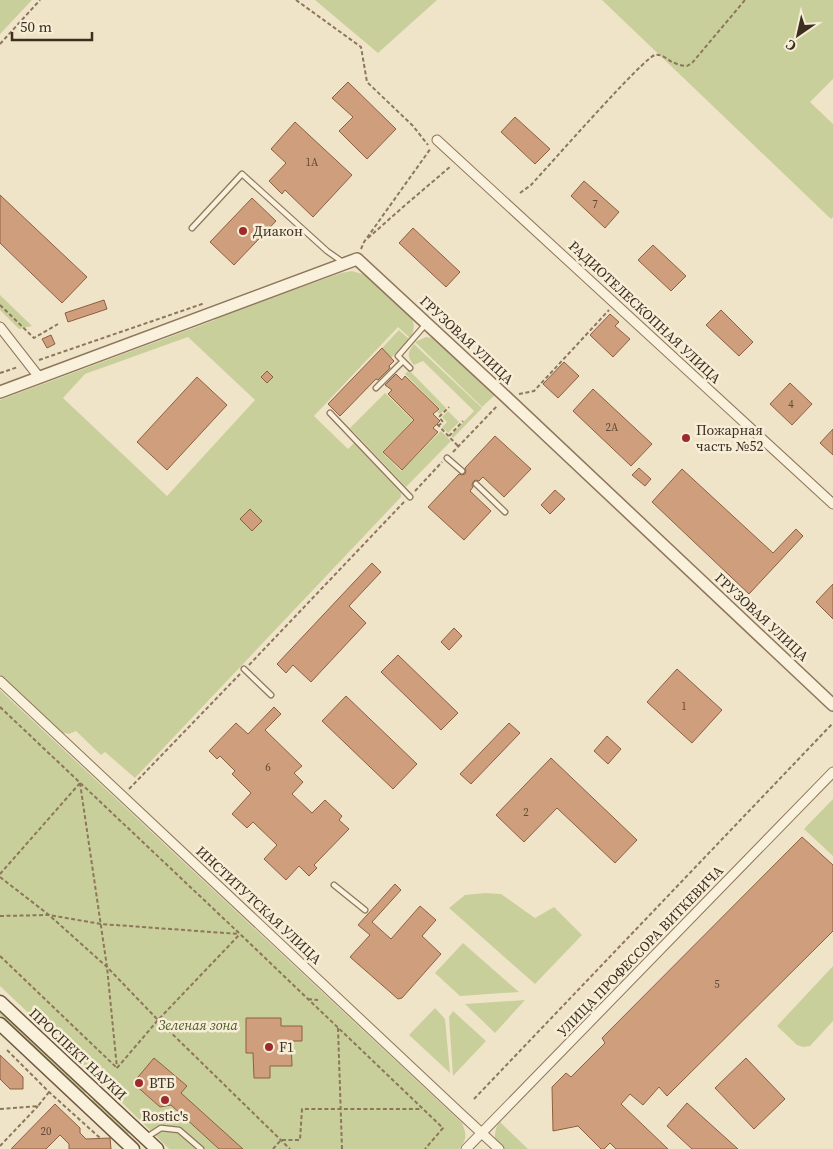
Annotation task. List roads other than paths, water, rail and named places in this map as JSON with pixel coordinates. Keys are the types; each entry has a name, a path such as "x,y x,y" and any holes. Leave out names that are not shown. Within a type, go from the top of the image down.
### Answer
{"main road":[{"name":"ПРОСПЕКТ НАУКИ","path":"0,1002 157,1149"},
{"path":"0,1024 133,1149"}],"street":[{"name":"РАДИОТЕЛЕСКОПНАЯ УЛИЦА","path":"437,140 833,504"},
{"name":"ГРУЗОВАЯ УЛИЦА","path":"346,263 357,259 833,704"},
{"path":"0,392 346,263"},
{"path":"0,326 39,377"},
{"name":"ИНСТИТУТСКАЯ УЛИЦА","path":"0,681 499,1149"},
{"name":"УЛИЦА ПРОФЕССОРА ВИТКЕВИЧА","path":"466,1149 833,772"}],"lane":[{"path":"192,228 242,174 327,251 346,263"},
{"path":"410,368 398,356 426,324"},
{"path":"376,388 403,361"},
{"path":"330,413 343,423 410,496"},
{"path":"447,458 462,471"},
{"path":"476,484 505,512"},
{"path":"244,669 271,695"},
{"path":"334,885 365,910"},
{"path":"145,1138 161,1128 179,1130 200,1149"}],"place":[{"name":"Диакон","path":"243,231"},
{"name":"Пожарная часть №52","path":"686,438"},
{"name":"F1","path":"269,1047"},
{"name":"ВТБ","path":"139,1083"},
{"name":"Rostic's","path":"165,1100"}],"park label":[{"name":"Зеленая зона","path":"198,1025"}]}
